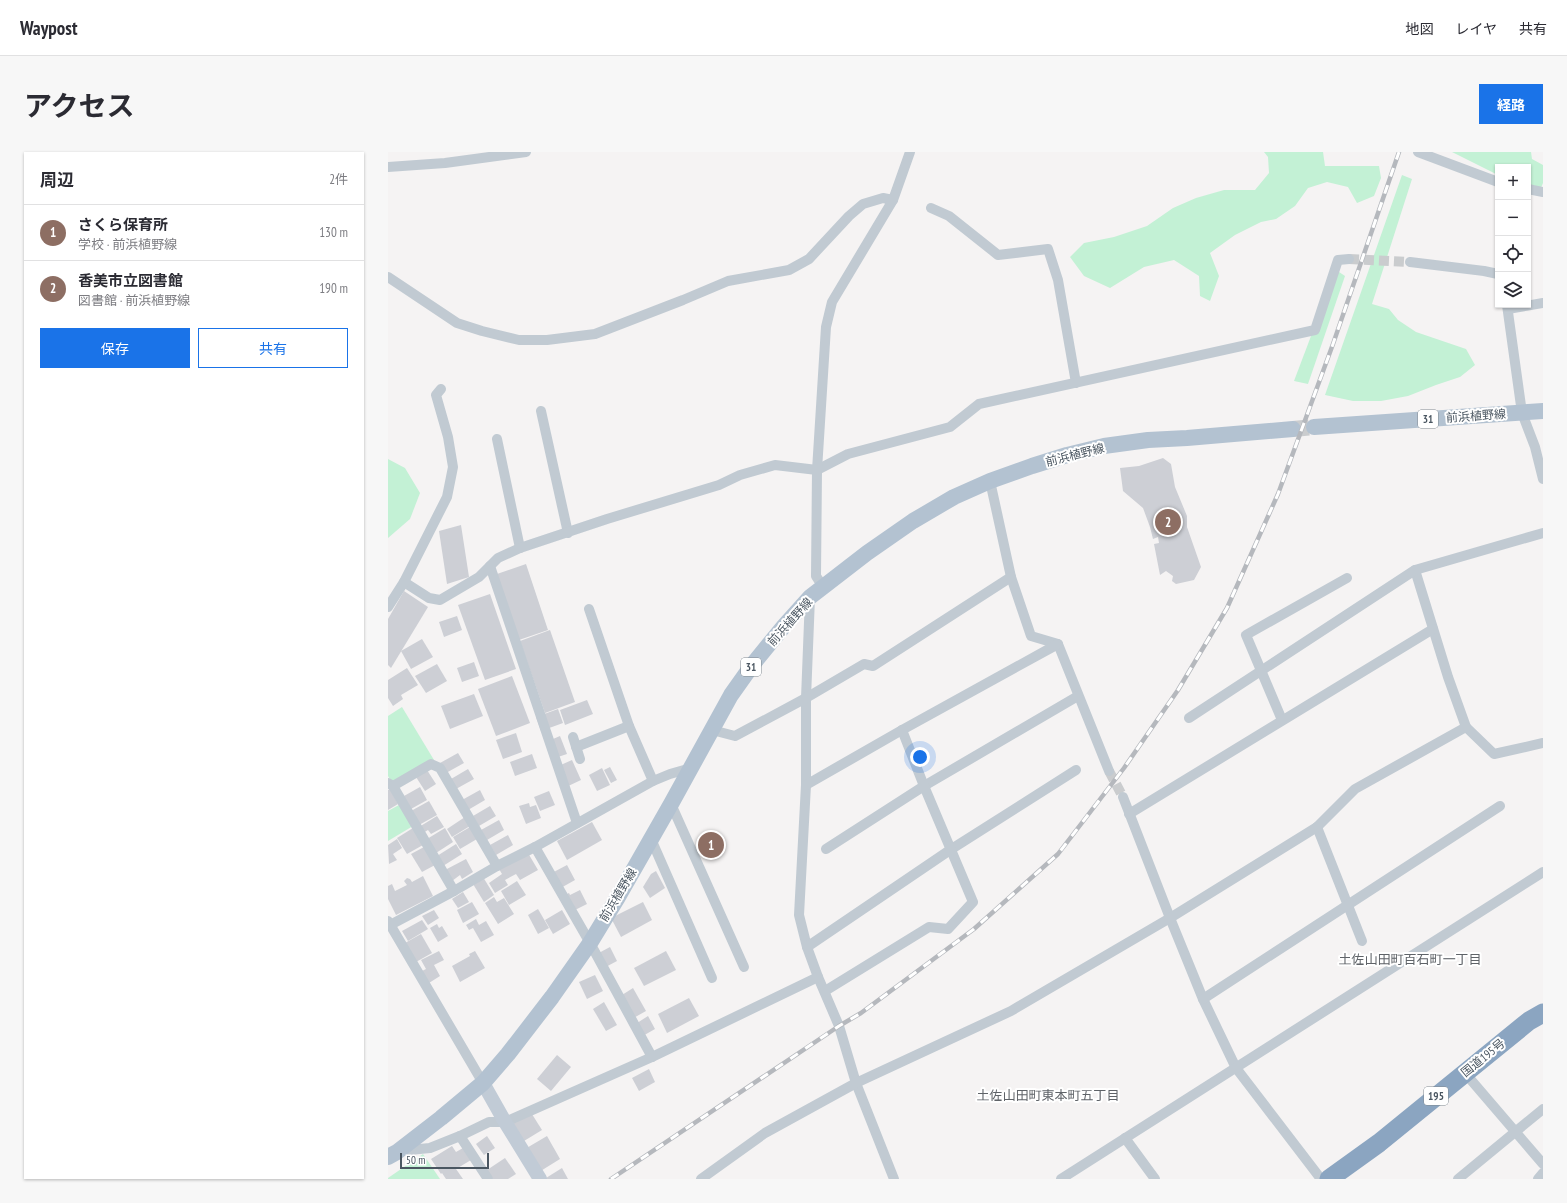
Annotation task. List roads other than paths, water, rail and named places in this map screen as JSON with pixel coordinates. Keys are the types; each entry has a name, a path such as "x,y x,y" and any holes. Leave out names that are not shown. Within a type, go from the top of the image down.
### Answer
{"highway":[{"name":"国道195号","path":"1329,1179 1379,1142 1536,1017"}],"main road":[{"name":"前浜植野線","path":"1314,427 1543,411"},
{"name":"前浜植野線","path":"393,1154 483,1083 508,1054 552,997 590,943 671,804 731,695 753,664 784,626 816,592 867,553 913,521 954,497 990,481 1046,462 1104,446 1148,440 1293,429"}],"street":[{"path":"388,167 526,152"},
{"path":"894,1179 856,1083 840,1026 818,977 807,947 799,915 806,785 806,698 816,592 817,470 826,326 832,302 893,200 910,152"},
{"path":"1418,152 1495,181"},
{"path":"1531,190 1543,192"},
{"path":"388,277 457,323 482,331 519,340 546,340 595,334 728,281 788,270 809,259 849,216 863,204 883,198 893,200"},
{"path":"931,208 949,216 998,255 1048,249 1058,280 1076,383"},
{"path":"404,582 429,598 440,600 479,577 498,558 520,548 607,519 719,485 740,475 775,465 817,470 848,454 950,427 979,404 1315,330 1338,260 1349,259"},
{"path":"1410,262 1495,273"},
{"path":"1531,304 1543,303"},
{"path":"1508,308 1522,412 1535,448 1543,480"},
{"path":"388,607 404,582 447,497 453,467 448,437 436,395 441,389"},
{"path":"541,411 568,533"},
{"path":"497,439 520,548"},
{"path":"990,481 1011,577 1031,636 1058,644"},
{"path":"1189,718 1414,570 1543,534"},
{"path":"490,566 577,823"},
{"path":"1414,570 1448,677 1466,727 1494,754 1543,743"},
{"path":"712,730 736,736 864,664 874,666 1011,577"},
{"path":"1282,720 1246,635 1347,578"},
{"path":"589,609 629,726 653,781"},
{"path":"1129,814 1433,629"},
{"path":"1058,644 1108,771"},
{"path":"806,785 1058,644"},
{"path":"826,850 924,786 1078,696"},
{"path":"580,759 575,742 629,726"},
{"path":"701,1179 765,1134 856,1083 1010,1011 1170,918 1317,827 1355,789 1466,727"},
{"path":"825,992 929,927 948,930 973,902 950,850 902,730"},
{"path":"454,891 390,785 431,764 440,768 497,866"},
{"path":"540,1179 389,923 454,891 653,781 691,768"},
{"path":"807,947 950,850 1076,770"},
{"path":"1123,797 1203,999 1236,1068 1322,1179"},
{"path":"671,804 744,967"},
{"path":"1203,999 1500,806"},
{"path":"1317,827 1362,941"},
{"path":"651,839 712,978"},
{"path":"535,847 590,943 652,1057"},
{"path":"1061,1179 1543,872"},
{"path":"393,1154 430,1148 489,1122 505,1122 652,1057 818,977"},
{"path":"1536,1017 1543,1009"},
{"path":"1465,1073 1543,1164"},
{"path":"1458,1179 1543,1110"},
{"path":"460,1136 488,1179"},
{"path":"1125,1138 1155,1179"},
{"path":"1538,1179 1543,1173"}],"tunnel":[{"path":"1349,259 1410,262"},
{"path":"1293,429 1314,427"},
{"path":"1109,771 1123,797"}],"railway":[{"path":"611,1179 839,1026 861,1013 974,929 1058,854 1124,768 1178,690 1227,608 1278,494 1333,344 1399,152"}],"place":[{"name":"香美市立図書館","path":"1168,522"},
{"name":"さくら保育所","path":"711,845"}],"district":[{"name":"土佐山田町百石町一丁目","path":"1410,959"},
{"name":"土佐山田町東本町五丁目","path":"1048,1095"}]}
